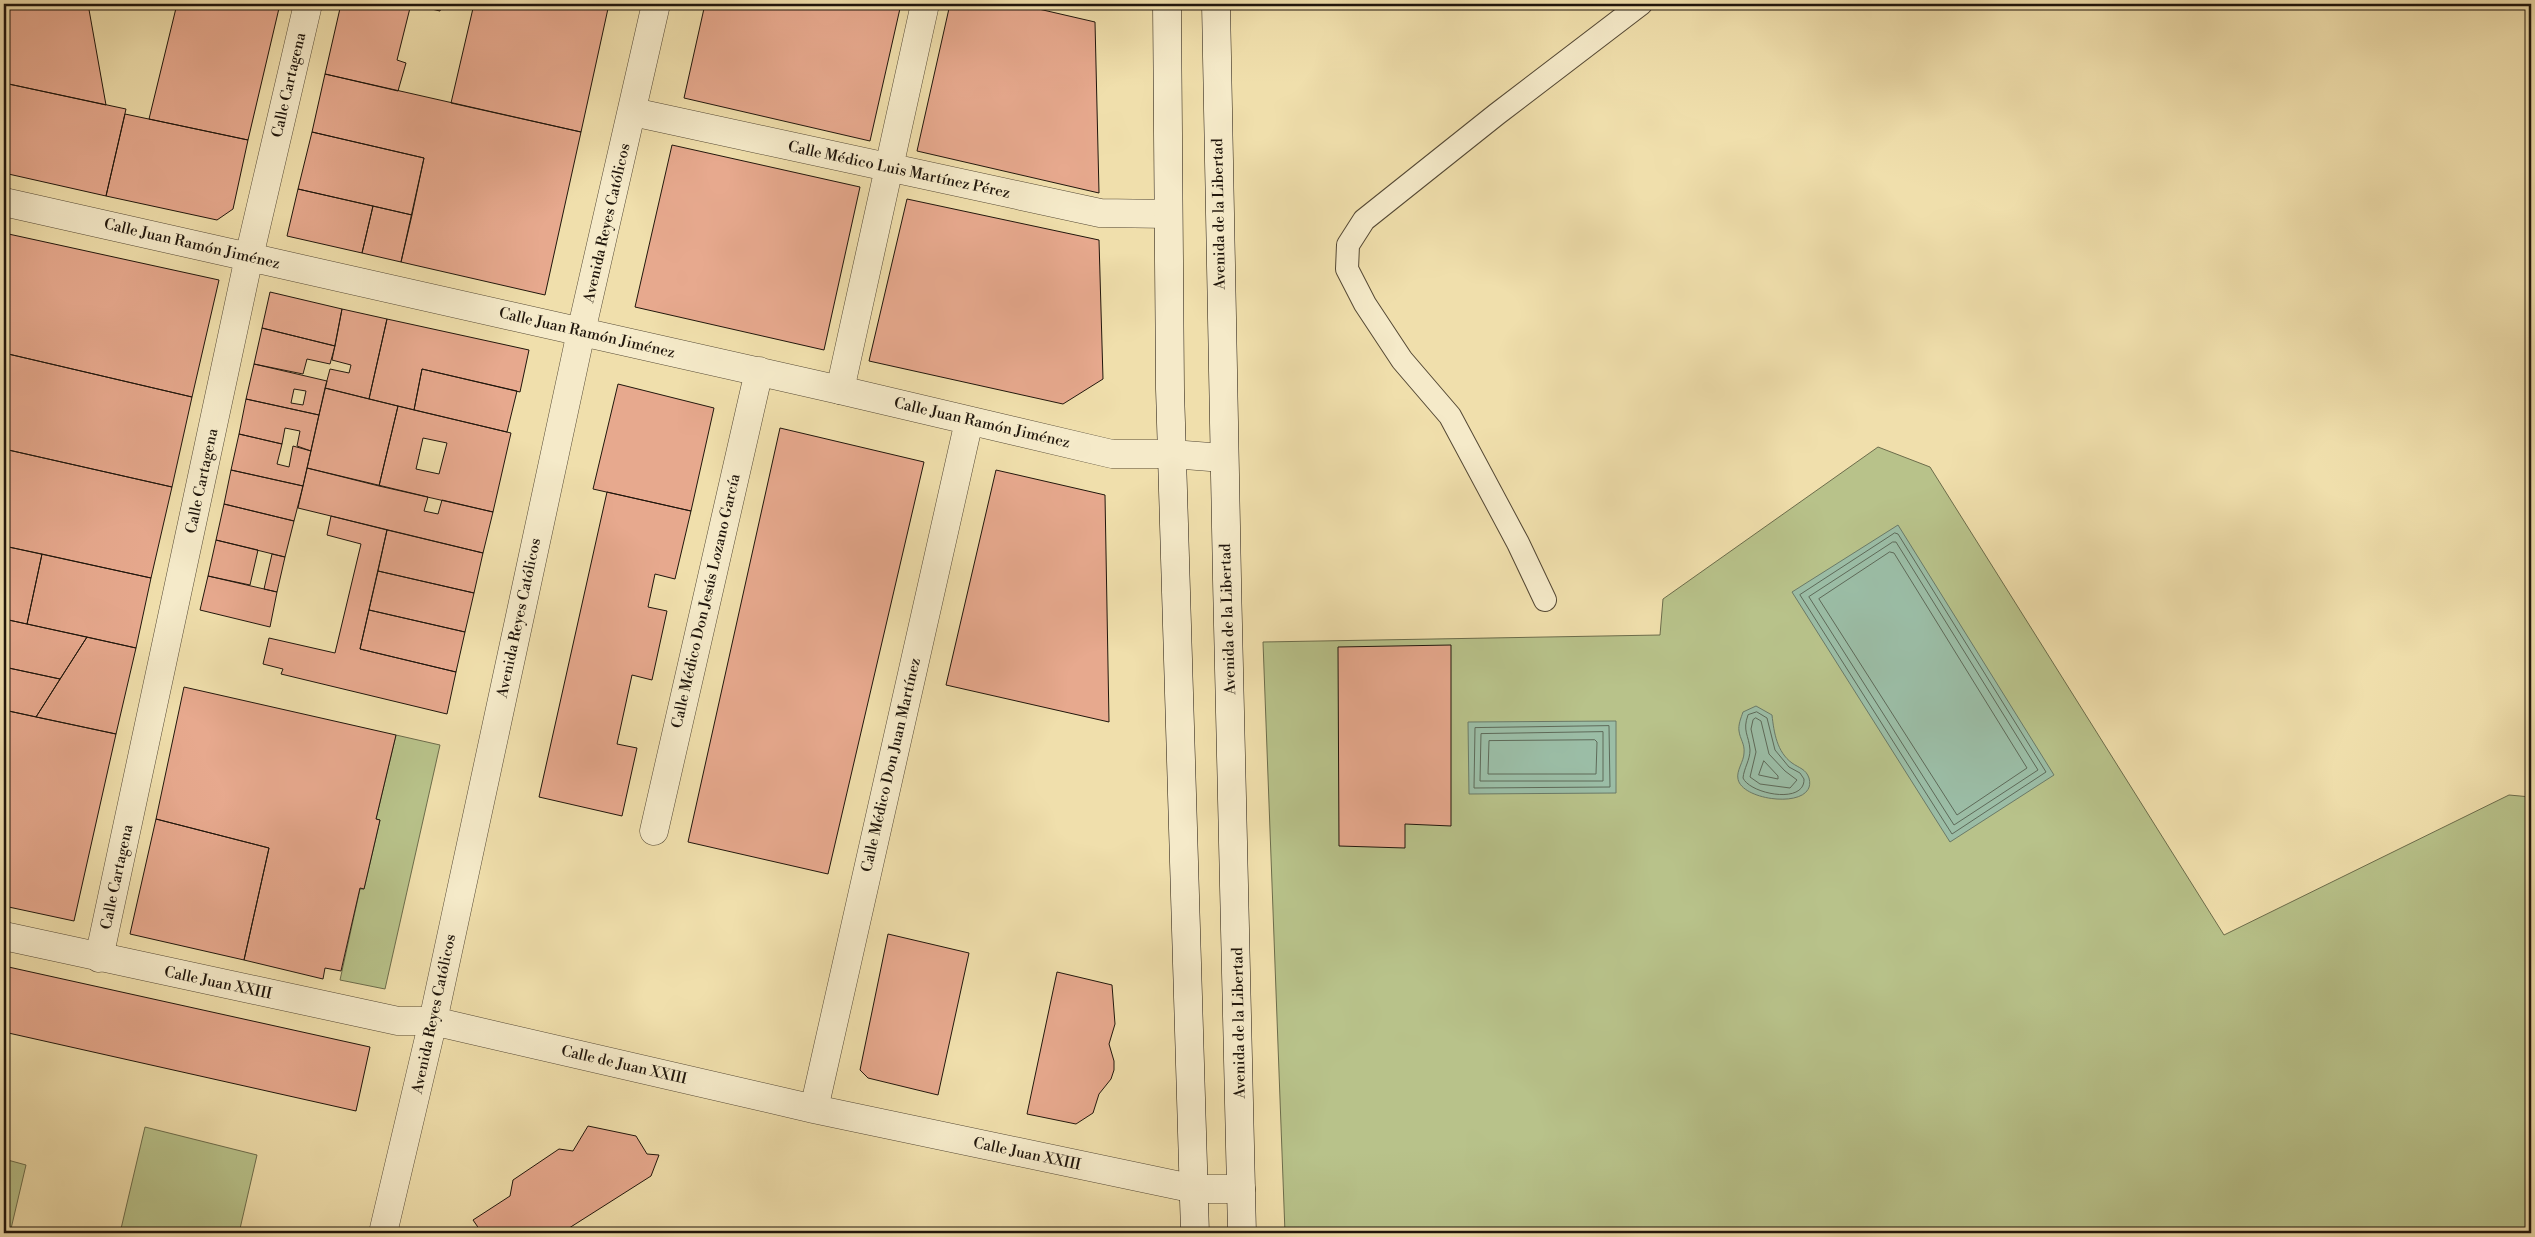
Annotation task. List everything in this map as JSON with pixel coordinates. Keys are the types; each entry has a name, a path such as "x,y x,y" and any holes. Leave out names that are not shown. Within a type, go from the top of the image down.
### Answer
{"street":[{"name":"Calle Cartagena","path":"99,958 250,257 308,4"},
{"name":"Avenida Reyes Católicos","path":"383,1233 433,1021 582,332 656,4"},
{"path":"840,390 925,4"},
{"path":"1167,4 1172,454 1195,1233"},
{"name":"Avenida de la Libertad","path":"1216,4 1223,458 1238,990 1242,1233"},
{"name":"Calle Médico Luis Martínez Pérez","path":"633,112 1100,213 1168,214"},
{"name":"Calle Juan Ramón Jiménez","path":"4,202 759,371 1112,454 1172,454 1223,458"},
{"name":"Calle Médico Don Jesús Lozano García","path":"654,831 759,371"},
{"name":"Calle Médico Don Juan Martínez","path":"814,1109 969,421"},
{"name":"Calle Juan XXIII","path":"4,936 398,1021 433,1021"},
{"name":"Calle de Juan XXIII","path":"433,1021 814,1109"},
{"name":"Calle Juan XXIII","path":"814,1109 1195,1189 1241,1189"}],"lane":[{"path":"1545,600 1518,543 1450,416 1402,360 1365,304 1347,269 1348,244 1364,220 1497,114 1641,4"}],"green space":[{"path":"1878,447 1930,467 2224,935 2509,795 2531,797 2531,1233 1285,1233 1263,642 1660,635 1663,599"},
{"path":"396,735 440,745 385,989 340,980 360,889 364,889 380,820 376,819"},
{"path":"145,1127 257,1155 239,1233 120,1233"},
{"path":"4,1159 26,1165 10,1233 4,1233"}],"water":[{"path":"1898,525 2054,775 1950,842 1792,592"},
{"path":"1756,706 1772,715 1775,735 1783,753 1787,759 1808,775 1809,788 1802,795 1778,799 1765,797 1752,793 1743,787 1738,779 1738,773 1744,756 1739,726 1743,712"},
{"path":"1616,721 1616,793 1469,794 1468,722"}],"building":[{"path":"4,4 88,4 106,105 4,83"},
{"path":"177,4 280,4 248,140 149,119"},
{"path":"341,4 411,4 397,60 406,63 398,91 325,74"},
{"path":"411,4 442,4 440,11"},
{"path":"474,4 609,4 581,132 451,103"},
{"path":"705,4 901,4 870,141 684,98"},
{"path":"950,4 1017,4 1095,22 1099,193 917,151"},
{"path":"325,74 581,132 545,295 401,262 424,158 312,132"},
{"path":"4,83 126,109 106,196 4,173"},
{"path":"125,114 248,140 233,209 217,220 106,196"},
{"path":"312,132 424,158 412,215 298,189"},
{"path":"672,145 860,187 824,350 635,307"},
{"path":"298,189 373,206 362,253 287,236"},
{"path":"907,199 1099,240 1103,379 1063,404 869,361"},
{"path":"373,206 412,215 401,262 362,253"},
{"path":"4,233 219,280 192,397 4,353"},
{"path":"270,292 342,309 335,346 262,328"},
{"path":"342,309 387,319 369,399 325,388 330,369 349,373 351,365 332,360"},
{"path":"387,319 529,350 520,392 422,369 414,410 369,399"},
{"path":"262,328 335,346 330,364 307,359 303,374 254,364"},
{"path":"4,353 192,397 172,487 4,449"},
{"path":"254,364 327,381 319,415 246,399","holes":["294,389 306,391 303,405 291,403"]},
{"path":"422,369 517,391 507,432 414,410"},
{"path":"618,384 714,408 691,511 593,489"},
{"path":"325,388 398,406 379,486 307,468"},
{"path":"246,399 319,415 311,451 297,446 300,431 285,428 282,444 239,434"},
{"path":"398,406 511,433 493,512 379,486","holes":["423,438 447,443 439,474 416,469"]},
{"path":"780,428 924,462 828,874 688,842"},
{"path":"239,434 282,444 277,464 289,467 293,446 311,451 303,486 231,470"},
{"path":"4,449 172,487 151,578 4,546"},
{"path":"307,468 428,497 424,511 438,514 442,500 493,512 483,553 298,508"},
{"path":"231,470 303,486 294,521 224,504"},
{"path":"996,470 1105,495 1109,722 946,685"},
{"path":"607,492 691,511 675,579 655,574 648,607 667,611 652,680 632,675 617,744 637,748 622,816 539,797"},
{"path":"224,504 294,521 285,557 216,540"},
{"path":"331,516 387,530 360,649 456,672 447,714 281,674 283,669 263,664 269,638 335,653 361,544 327,535"},
{"path":"387,530 483,553 474,593 378,571"},
{"path":"216,540 258,550 250,585 208,576"},
{"path":"4,546 42,554 27,624 4,619"},
{"path":"42,554 151,578 136,648 27,624"},
{"path":"272,554 285,557 277,592 264,589"},
{"path":"378,571 474,593 465,632 369,610"},
{"path":"208,576 277,592 270,627 200,610"},
{"path":"369,610 465,632 456,672 360,649"},
{"path":"4,619 87,637 60,679 4,667"},
{"path":"87,637 136,648 116,734 36,717"},
{"path":"1451,645 1451,826 1405,824 1405,848 1339,846 1338,647"},
{"path":"4,667 60,679 36,717 4,710"},
{"path":"184,687 396,735 376,819 380,820 364,889 360,888 341,971 325,968 323,979 244,960 269,848 156,819"},
{"path":"4,710 116,734 74,921 4,906"},
{"path":"156,819 269,848 244,960 130,934"},
{"path":"888,934 969,953 938,1095 868,1078 860,1070"},
{"path":"4,966 370,1047 356,1111 4,1032"},
{"path":"1057,972 1112,985 1115,1024 1109,1044 1114,1061 1114,1070 1111,1079 1099,1094 1093,1113 1076,1124 1027,1114"},
{"path":"588,1126 636,1136 647,1154 659,1155 651,1176 566,1230 565,1233 482,1233 473,1220 510,1196 513,1180 559,1149 573,1151"}]}
